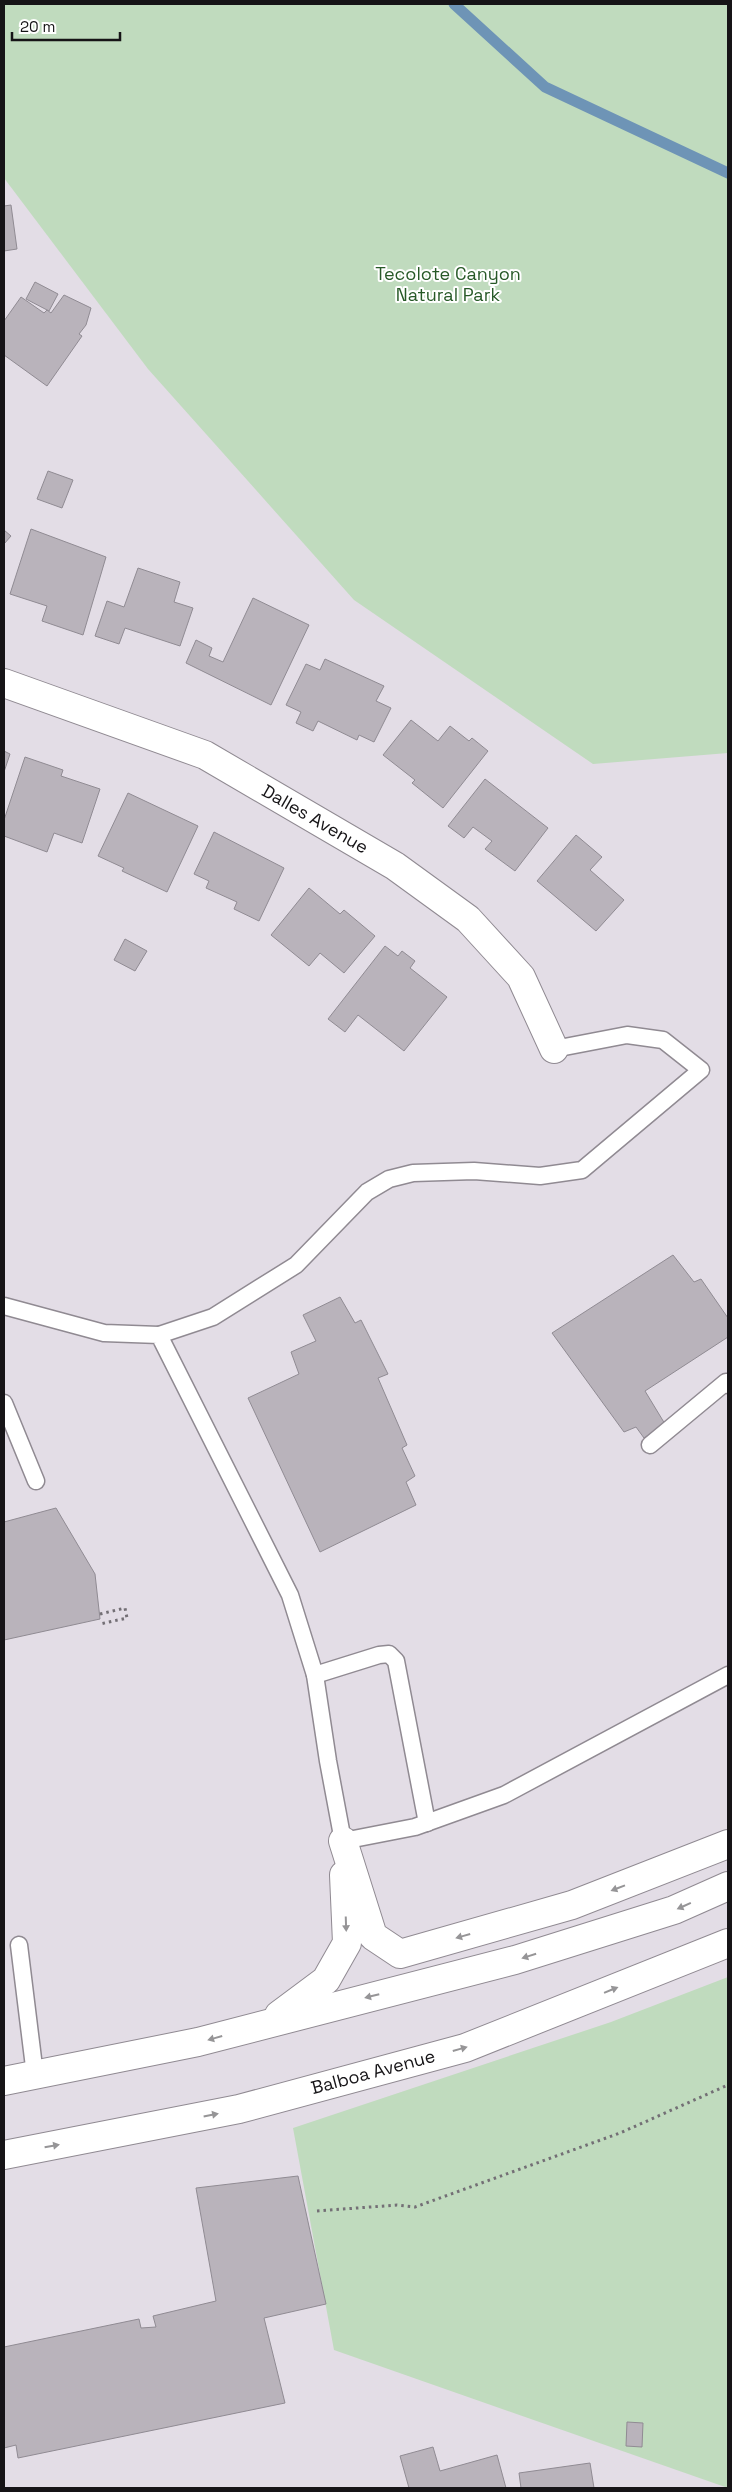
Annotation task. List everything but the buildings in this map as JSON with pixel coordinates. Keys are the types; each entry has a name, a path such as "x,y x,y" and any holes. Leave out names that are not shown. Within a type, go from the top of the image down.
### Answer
{"main road":[{"name":"Dalles Avenue","path":"4,683 205,754 395,866 468,919 521,977 554,1049"},
{"path":"343,1841 373,1936 400,1954 572,1905 728,1844"},
{"path":"268,2023 326,1980 347,1943 343,1841"},
{"path":"4,2081 198,2042 515,1960 674,1910 728,1886"},
{"name":"Balboa Avenue","path":"4,2155 239,2109 465,2048 728,1943"}],"lane":[{"path":"4,1306 104,1333 159,1335 213,1317 296,1264 367,1192 389,1179 413,1173 474,1171 540,1176 582,1170 701,1070 663,1040 627,1035 554,1049"},
{"path":"159,1335 290,1594 315,1675 343,1841 427,1822 504,1796 728,1675"},
{"path":"650,1445 726,1382 728,1385"},
{"path":"4,1403 36,1481"},
{"path":"315,1675 379,1655 389,1654 396,1661 427,1822"},
{"path":"19,1946 35,2075"}],"path":[{"path":"100,1614 125,1608 127,1618 100,1624"},
{"path":"317,2211 397,2205 415,2207 620,2133 728,2085"}],"green space":[{"name":"Tecolote Canyon Natural Park","path":"4,4 728,4 728,753 593,764 354,600 148,369 4,178"},
{"path":"728,1977 728,2488 334,2350 293,2128 611,2022"}],"waterway":[{"path":"454,4 545,87 728,173"}]}
